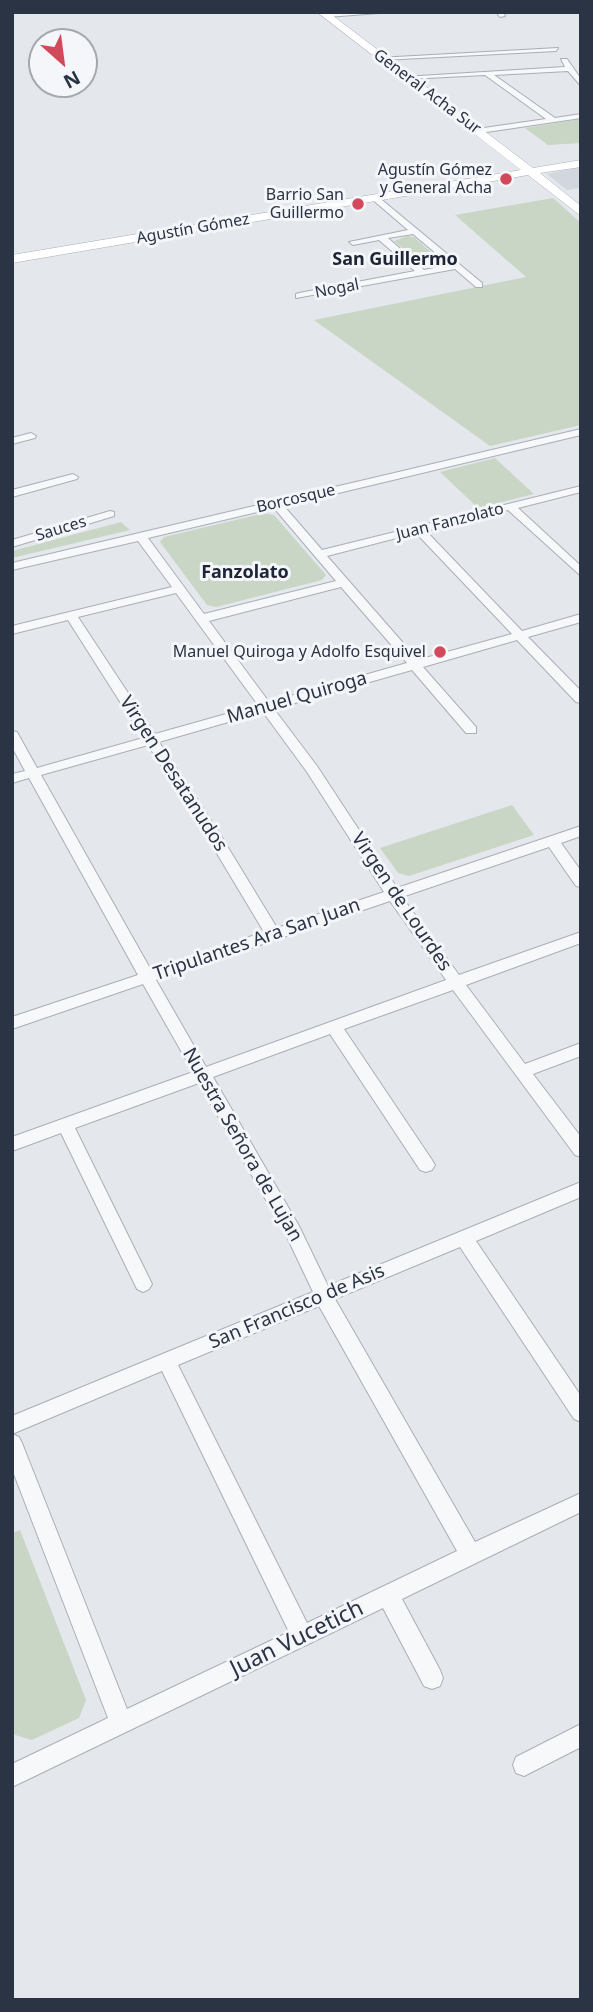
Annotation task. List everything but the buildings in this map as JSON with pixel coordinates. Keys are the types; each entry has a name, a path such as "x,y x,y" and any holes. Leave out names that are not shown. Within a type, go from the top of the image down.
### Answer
{"main road":[{"name":"General Acha Sur","path":"325,14 480,131 581,212"},
{"name":"Agustín Gómez","path":"12,259 581,163"}],"street":[{"path":"325,14 389,12"},
{"path":"382,58 554,46 581,84"},
{"path":"407,77 570,69"},
{"path":"486,73 553,120"},
{"path":"480,131 581,116"},
{"path":"376,198 479,285"},
{"path":"354,242 415,231"},
{"path":"381,237 422,273"},
{"name":"Nogal","path":"299,296 457,266"},
{"name":"Borcosque","path":"12,567 581,432"},
{"path":"12,441 31,436"},
{"path":"12,495 73,477"},
{"name":"Juan Fanzolato","path":"319,554 581,489"},
{"path":"276,504 471,730"},
{"path":"511,507 581,573"},
{"name":"Sauces","path":"12,544 110,514"},
{"path":"418,530 581,699"},
{"name":"Virgen de Lourdes","path":"141,537 312,769 393,894 581,1150"},
{"path":"201,619 343,583"},
{"path":"12,631 179,589"},
{"name":"Virgen Desatanudos","path":"71,616 273,935"},
{"name":"Manuel Quiroga","path":"12,779 581,618"},
{"name":"Nuestra Señora de Lujan","path":"12,735 147,978 293,1231 335,1320 471,1555"},
{"name":"Tripulantes Ara San Juan","path":"13,1023 581,831"},
{"path":"552,840 581,882"},
{"path":"12,1144 581,937"},
{"path":"334,1027 426,1165"},
{"path":"523,1072 581,1049"},
{"path":"65,1125 143,1284"},
{"name":"San Francisco de Asis","path":"12,1425 581,1189"},
{"path":"464,1238 581,1413"},
{"path":"167,1361 302,1636"},
{"path":"12,1443 121,1723"},
{"name":"Juan Vucetich","path":"12,1776 581,1502"},
{"path":"388,1595 432,1678"},
{"path":"524,1765 581,1735"}],"shaded area":[{"path":"581,167 581,188 567,190 547,174"}],"green space":[{"path":"581,119 581,143 548,145 525,128"},
{"path":"553,198 581,223 581,425 490,446 314,320 526,277 455,215"},
{"path":"407,236 414,237 442,262 423,266 394,241"},
{"path":"495,458 534,494 478,508 440,472"},
{"path":"265,513 274,515 326,575 322,580 216,607 207,605 160,542 164,537"},
{"path":"121,522 130,530 12,558 12,551"},
{"path":"512,805 534,835 409,876 398,873 380,848"},
{"path":"20,1530 86,1700 79,1718 32,1740 15,1735 12,1729 12,1533"}],"place":[{"name":"Agustín Gómez y General Acha","path":"506,179"},
{"name":"Barrio San Guillermo","path":"358,204"},
{"name":"Manuel Quiroga y Adolfo Esquivel","path":"440,652"}],"district":[{"name":"San Guillermo","path":"395,260"},
{"name":"Fanzolato","path":"245,573"}]}
